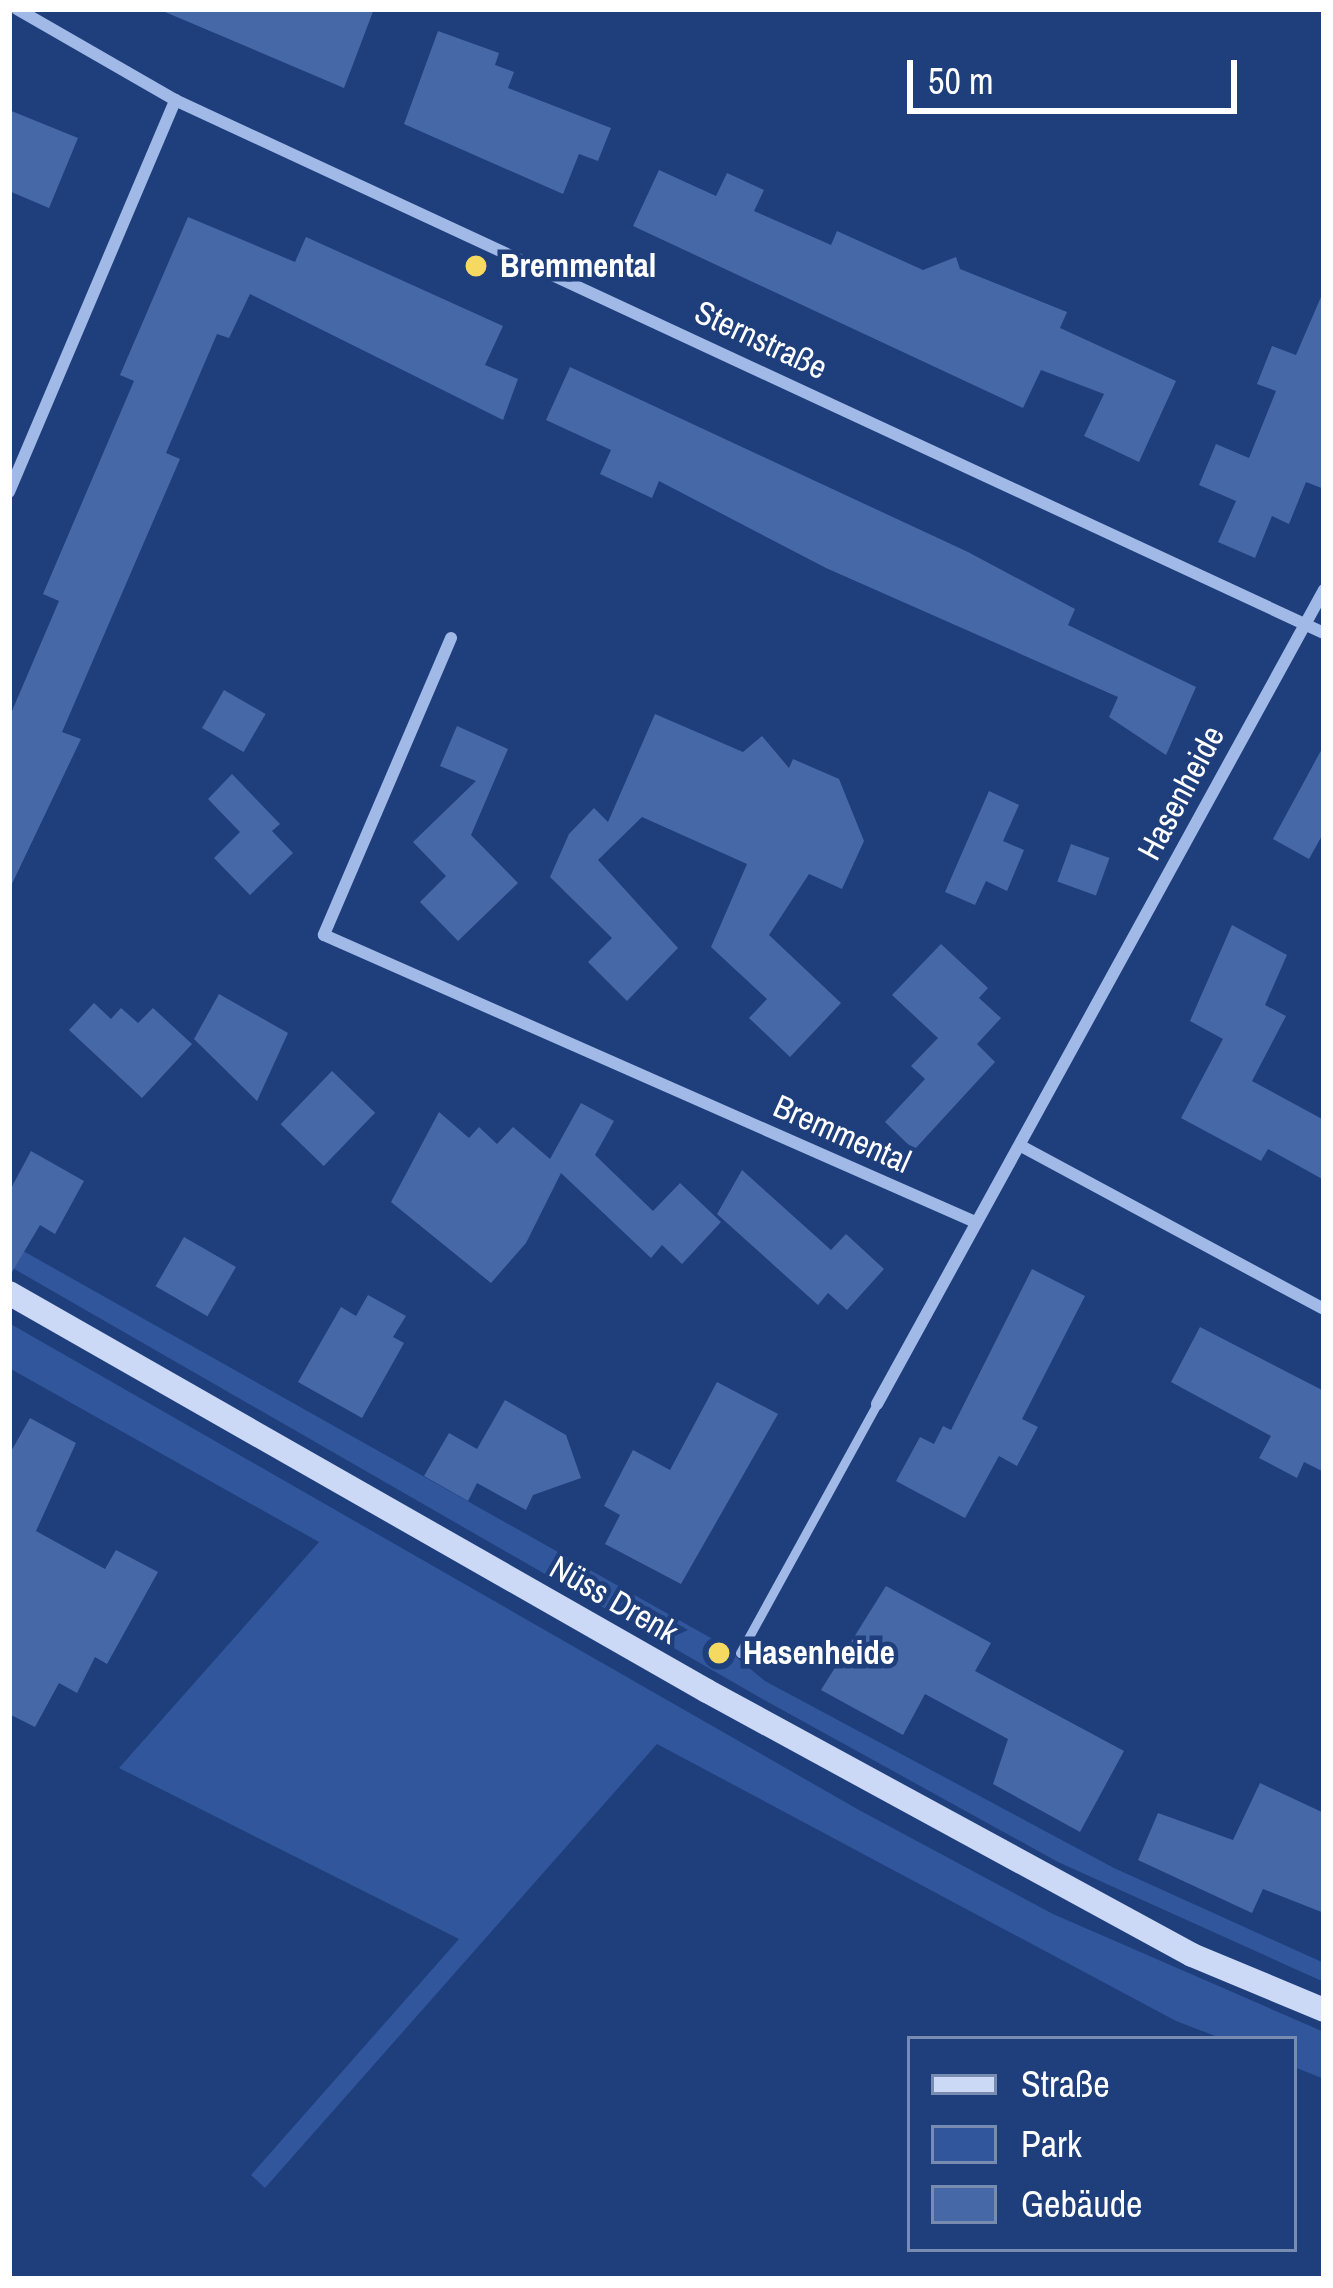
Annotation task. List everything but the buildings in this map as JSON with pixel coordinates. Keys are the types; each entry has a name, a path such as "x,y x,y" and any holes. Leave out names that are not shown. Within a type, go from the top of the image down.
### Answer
{"main road":[{"name":"Nüss Drenk","path":"9,1293 707,1691 1192,1955 1324,2010"}],"street":[{"name":"Sternstraße","path":"17,9 175,100 1324,633"},
{"path":"9,492 175,100"},
{"name":"Hasenheide","path":"877,1404 1324,590"},
{"name":"Bremmental","path":"451,638 323,935 975,1222"},
{"path":"1021,1146 1324,1309"}],"lane":[{"name":"Hasenheide","path":"740,1653 877,1404"}],"green space":[{"path":"9,1243 718,1642 765,1681 1114,1868 1324,1963 1324,1982 1058,1862 759,1697 9,1266"},
{"path":"9,1323 859,1810 1053,1914 1324,2032 1324,2079 1297,2068 1297,2036 1215,2036 1176,2021 657,1744 265,2188 251,2175 459,1939 119,1768 319,1542 9,1368"}],"place":[{"name":"Bremmental","path":"476,266"},
{"name":"Hasenheide","path":"719,1653"}]}
